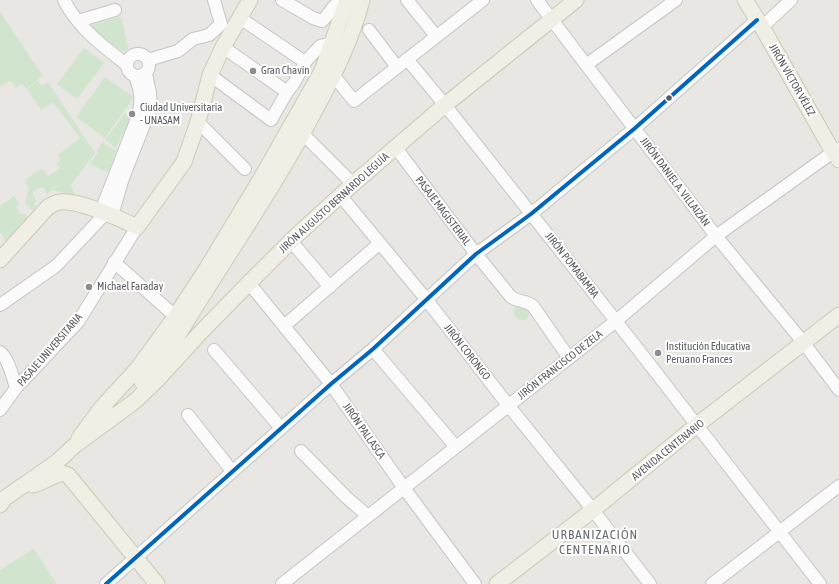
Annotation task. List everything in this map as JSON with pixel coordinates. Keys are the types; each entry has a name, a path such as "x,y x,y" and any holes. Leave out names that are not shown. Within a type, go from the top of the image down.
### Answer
{"main road":[{"path":"0,260 48,207 59,202 72,203 106,213 137,227 184,162 198,122 210,75 223,47 250,0"},
{"path":"1,499 60,459 74,446 107,422 167,352 181,319 207,268 259,182 322,70 347,0"},
{"path":"74,446 102,406 181,319 264,201 303,134 334,76 358,15 362,0"},
{"name":"JIRÓN AUGUSTO BERNARDO LEGUÍA","path":"107,422 135,401 158,379 199,334 249,283 340,194 445,105 576,0"},
{"name":"JIRÓN VÍCTOR VÉLEZ","path":"745,0 837,154"},
{"name":"AVENIDA CENTENARIO","path":"497,584 594,510 697,426 839,315"},
{"path":"26,483 29,486 40,484 59,473 68,475 157,584"}],"street":[{"path":"0,305 56,266 106,213 123,178 151,105 150,93 141,75 129,72 127,65 86,32 64,0"},
{"path":"148,60 178,51 193,39 209,35 221,24 214,0"},
{"path":"282,0 313,18 322,21 329,13 333,5 342,0"},
{"path":"407,0 436,36"},
{"name":"JIRÓN DANIEL A. VILLAIZÁN","path":"537,0 716,236 803,342 839,390"},
{"path":"586,65 676,0"},
{"path":"106,584 232,471 373,349 476,254 531,214 791,0"},
{"path":"334,76 354,101 476,2"},
{"path":"78,21 115,10"},
{"path":"240,18 299,58"},
{"name":"JIRÓN POMABAMBA","path":"369,30 445,105 616,320 778,532 820,584"},
{"path":"210,75 271,120 306,61 320,46 332,43"},
{"path":"223,47 287,92"},
{"path":"127,65 130,58 136,54 143,55 148,60 150,67 141,75"},
{"path":"198,122 245,169"},
{"path":"303,134 353,184"},
{"name":"PASAJE MAGISTERIAL","path":"396,148 476,254 511,297 517,301 526,301 533,306 569,358"},
{"name":"JIRÓN FRANCISCO DE ZELA","path":"282,584 569,358 716,236 837,154"},
{"name":"JIRÓN CORONGO","path":"340,194 426,299 508,405 594,510 650,584"},
{"name":"PASAJE UNIVERSITARIA","path":"0,410 16,388 78,322 137,227"},
{"path":"291,241 330,287"},
{"path":"284,326 380,243"},
{"path":"114,262 181,319"},
{"name":"JIRÓN PALLASCA","path":"249,283 331,384 404,488 475,584"},
{"path":"373,349 456,447"},
{"path":"214,350 281,428"},
{"path":"0,352 6,359 16,388"},
{"path":"188,415 232,471"},
{"path":"301,450 346,497 368,516"},
{"path":"712,584 839,486"}],"green space":[{"path":"0,12 43,76 26,89 22,83 16,88 13,83 9,81 0,87"},
{"path":"118,17 122,18 128,49 125,52 106,42 89,26"},
{"path":"84,48 104,63 77,99 57,84"},
{"path":"105,77 134,97 105,138 76,117"},
{"path":"38,81 42,86 48,82 95,153 71,185 75,196 52,190 62,182 52,189 47,195 44,188 41,187 33,192 35,200 37,201 34,204 37,206 32,210 25,203 29,188 25,182 27,181 26,179 41,169 42,171 43,169 48,176 60,168 57,163 61,160 58,155 80,138 53,102 41,110 27,89"},
{"path":"125,113 132,115 116,148 105,140"},
{"path":"103,142 116,151 109,171 107,172 90,164"},
{"path":"14,196 19,204 16,207 21,215 25,213 27,217 6,241 0,232 0,206"},
{"path":"525,303 531,312 526,320 519,320 514,315 514,309 517,305"},
{"path":"34,549 57,584 0,584 0,570"}],"transit line":[{"path":"106,584 331,384 373,349 476,254 531,214 634,129 757,20"}],"place":[{"name":"Gran Chavín","path":"253,71"},
{"name":"Ciudad Universitaria - UNASAM","path":"132,114"},
{"name":"Michael Faraday","path":"89,287"},
{"name":"Institución Educativa Peruano Frances","path":"658,353"}],"district":[{"name":"URBANIZACIÓN CENTENARIO","path":"595,542"}]}
